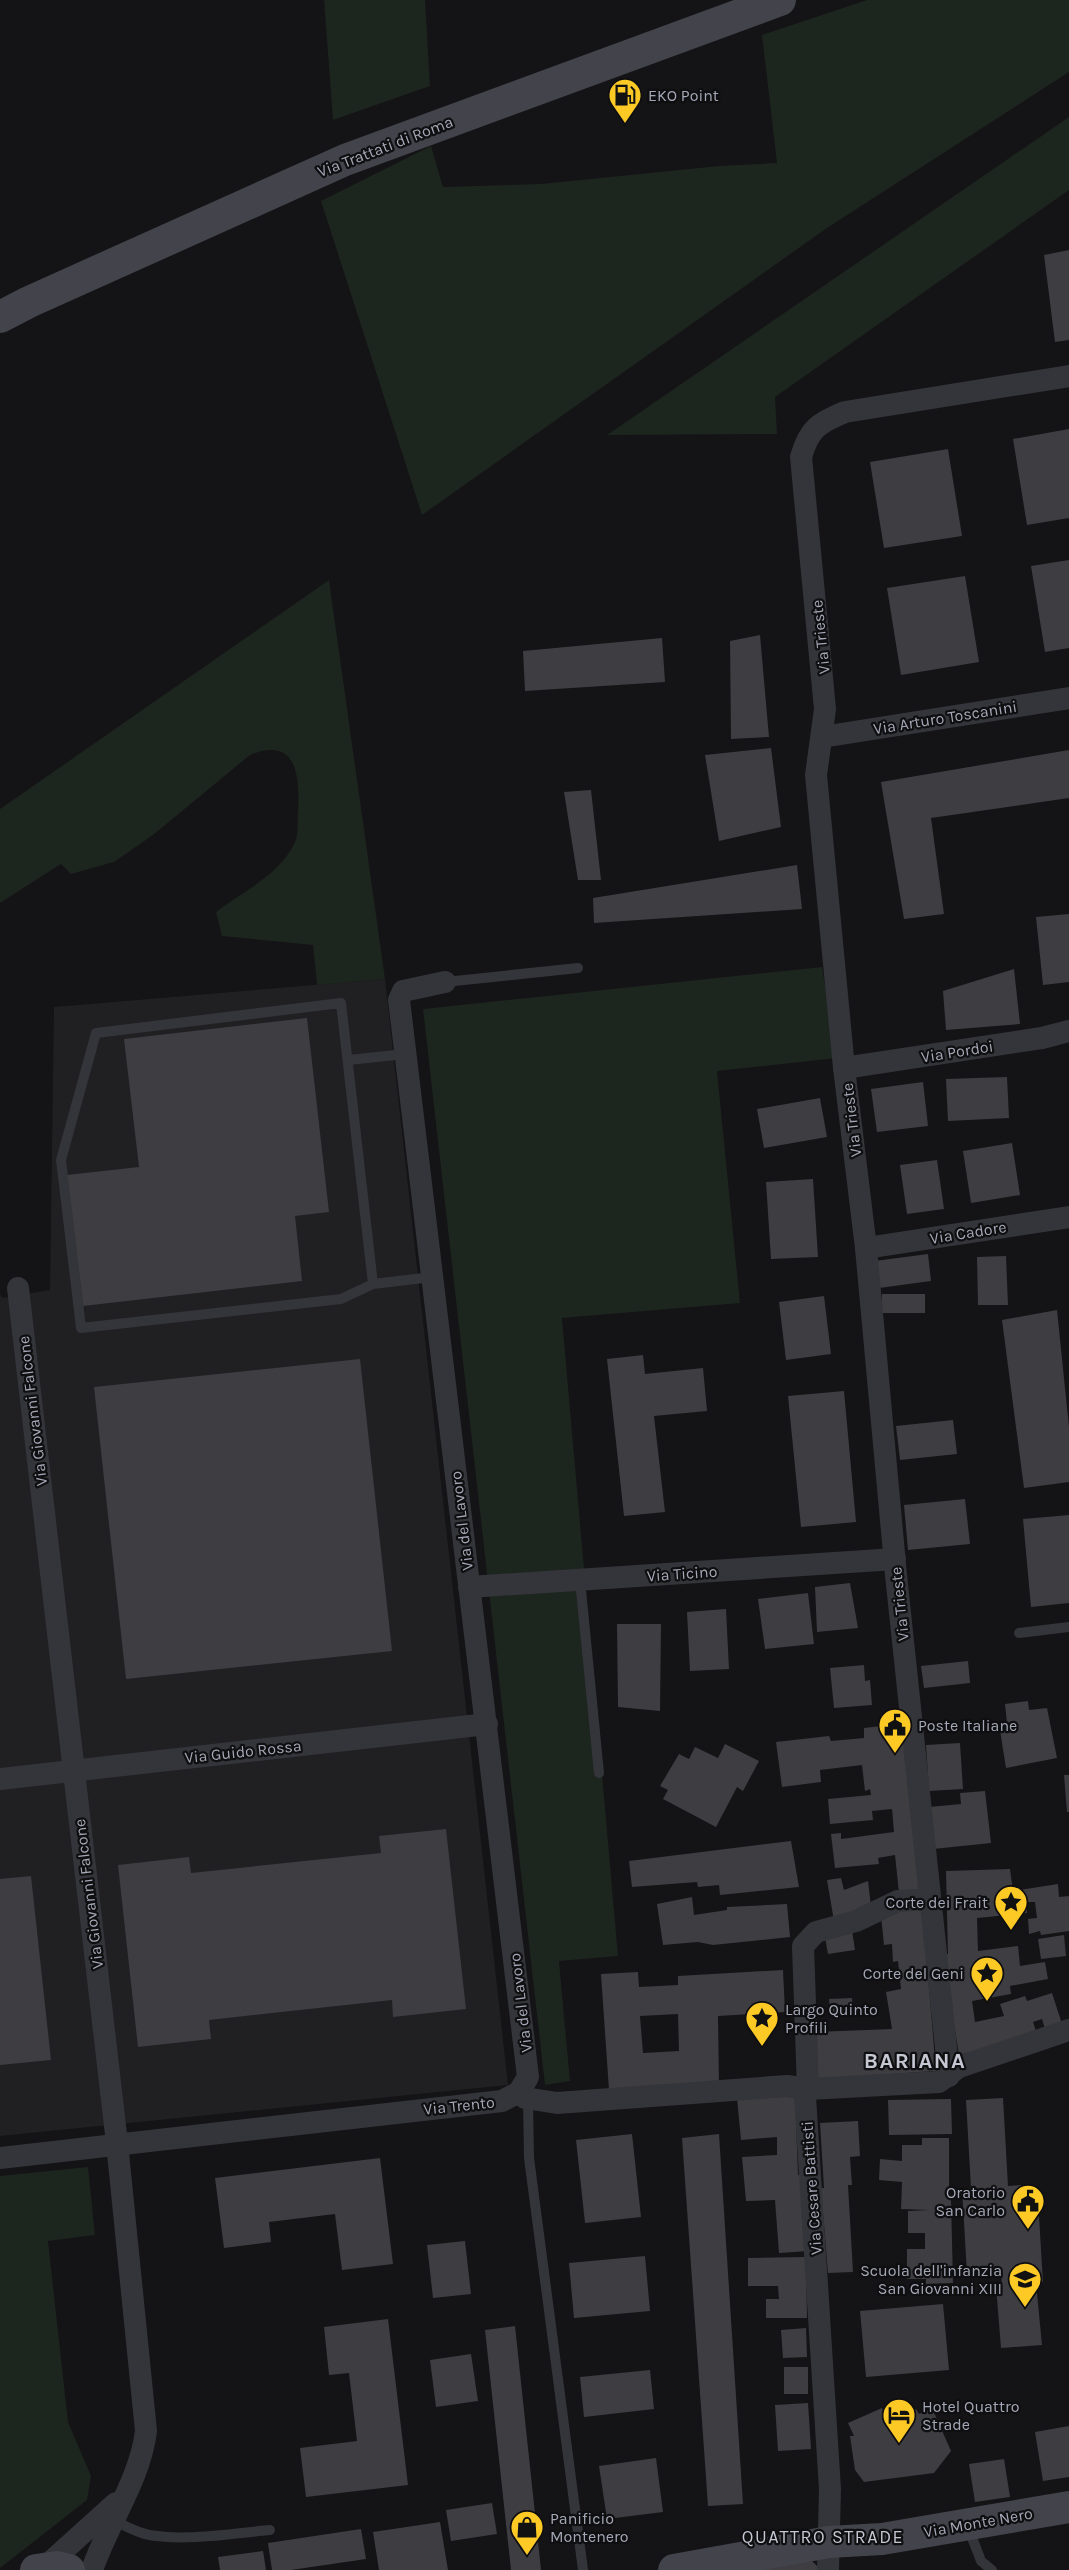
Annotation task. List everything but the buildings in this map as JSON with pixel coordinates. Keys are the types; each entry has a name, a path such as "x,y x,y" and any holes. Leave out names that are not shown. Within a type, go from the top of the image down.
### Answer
{"main road":[{"name":"Via Trattati di Roma","path":"0,317 345,160 780,0"},
{"name":"Via Monte Nero","path":"674,2570 829,2556 882,2539 1069,2507"}],"street":[{"name":"Via Trieste","path":"949,2076 895,1559 866,1248 844,1068 816,775 825,709 824,677 801,457 807,436 823,421 845,412 1069,376"},
{"name":"Via Arturo Toscanini","path":"822,737 1069,698"},
{"name":"Via del Lavoro","path":"445,982 403,991 399,1000 528,2077 524,2096"},
{"name":"Via Pordoi","path":"844,1068 1042,1038 1069,1031"},
{"name":"Via Cadore","path":"866,1248 1069,1217"},
{"name":"Via Giovanni Falcone","path":"18,1288 117,2143 146,2431 137,2468 123,2495 92,2570"},
{"name":"Via Ticino","path":"469,1587 895,1559"},
{"name":"Via Guido Rossa","path":"0,1779 487,1724"},
{"name":"Via Cesare Battisti","path":"829,2556 830,2489 806,2097 808,2089 802,1955 805,1941 816,1932 856,1921 898,1901 930,1899"},
{"name":"Via Trento","path":"0,2158 502,2101 524,2096 557,2103 787,2086 808,2089 939,2082 959,2067 1069,2030"},
{"name":"Via Giovanni Falcone","path":"50,2569 123,2495"}],"lane":[{"path":"445,982 578,968"},
{"path":"373,1284 341,1003 96,1033 61,1160 81,1328 341,1299 373,1284 432,1277"},
{"path":"348,1060 405,1054"},
{"path":"580,1580 599,1773"},
{"path":"1019,1633 1069,1627"},
{"path":"524,2096 529,2158 583,2570"},
{"path":"113,2520 140,2533 159,2536 270,2530"},
{"path":"967,2524 981,2561 992,2570"}],"shaded area":[{"path":"324,0 425,0 430,86 333,120"},
{"path":"867,0 1069,0 1069,72 827,228 422,515 321,201 431,146 443,187 541,184 719,166 777,163 762,35"},
{"path":"1069,117 1069,190 775,397 777,434 607,435"},
{"path":"329,580 385,979 317,985 313,945 222,936 216,912 271,873 288,854 296,839 298,784 296,772 286,755 277,751 265,750 250,755 153,835 114,862 71,874 61,864 0,903 0,809"},
{"path":"822,967 837,1058 717,1071 740,1303 562,1318 618,1956 559,1961 570,2081 545,2085 423,1009"},
{"path":"385,979 508,2085 0,2136 0,1293 2,1298 50,1290 54,1007"},
{"path":"88,2167 95,2235 48,2241 68,2422 91,2476 87,2500 0,2568 0,2176"}],"place":[{"name":"EKO Point","path":"625,124"},
{"name":"Poste Italiane","path":"895,1754"},
{"name":"Corte dei Frait","path":"1011,1931"},
{"name":"Corte del Geni","path":"987,2002"},
{"name":"Largo Quinto Profili","path":"762,2047"},
{"name":"Oratorio San Carlo","path":"1028,2230"},
{"name":"Scuola dell'infanzia San Giovanni XIII","path":"1025,2308"},
{"name":"Hotel Quattro Strade","path":"899,2444"},
{"name":"Panificio Montenero","path":"527,2556"}],"district":[{"name":"BARIANA","path":"915,2060"},
{"name":"QUATTRO STRADE","path":"823,2537"}]}
